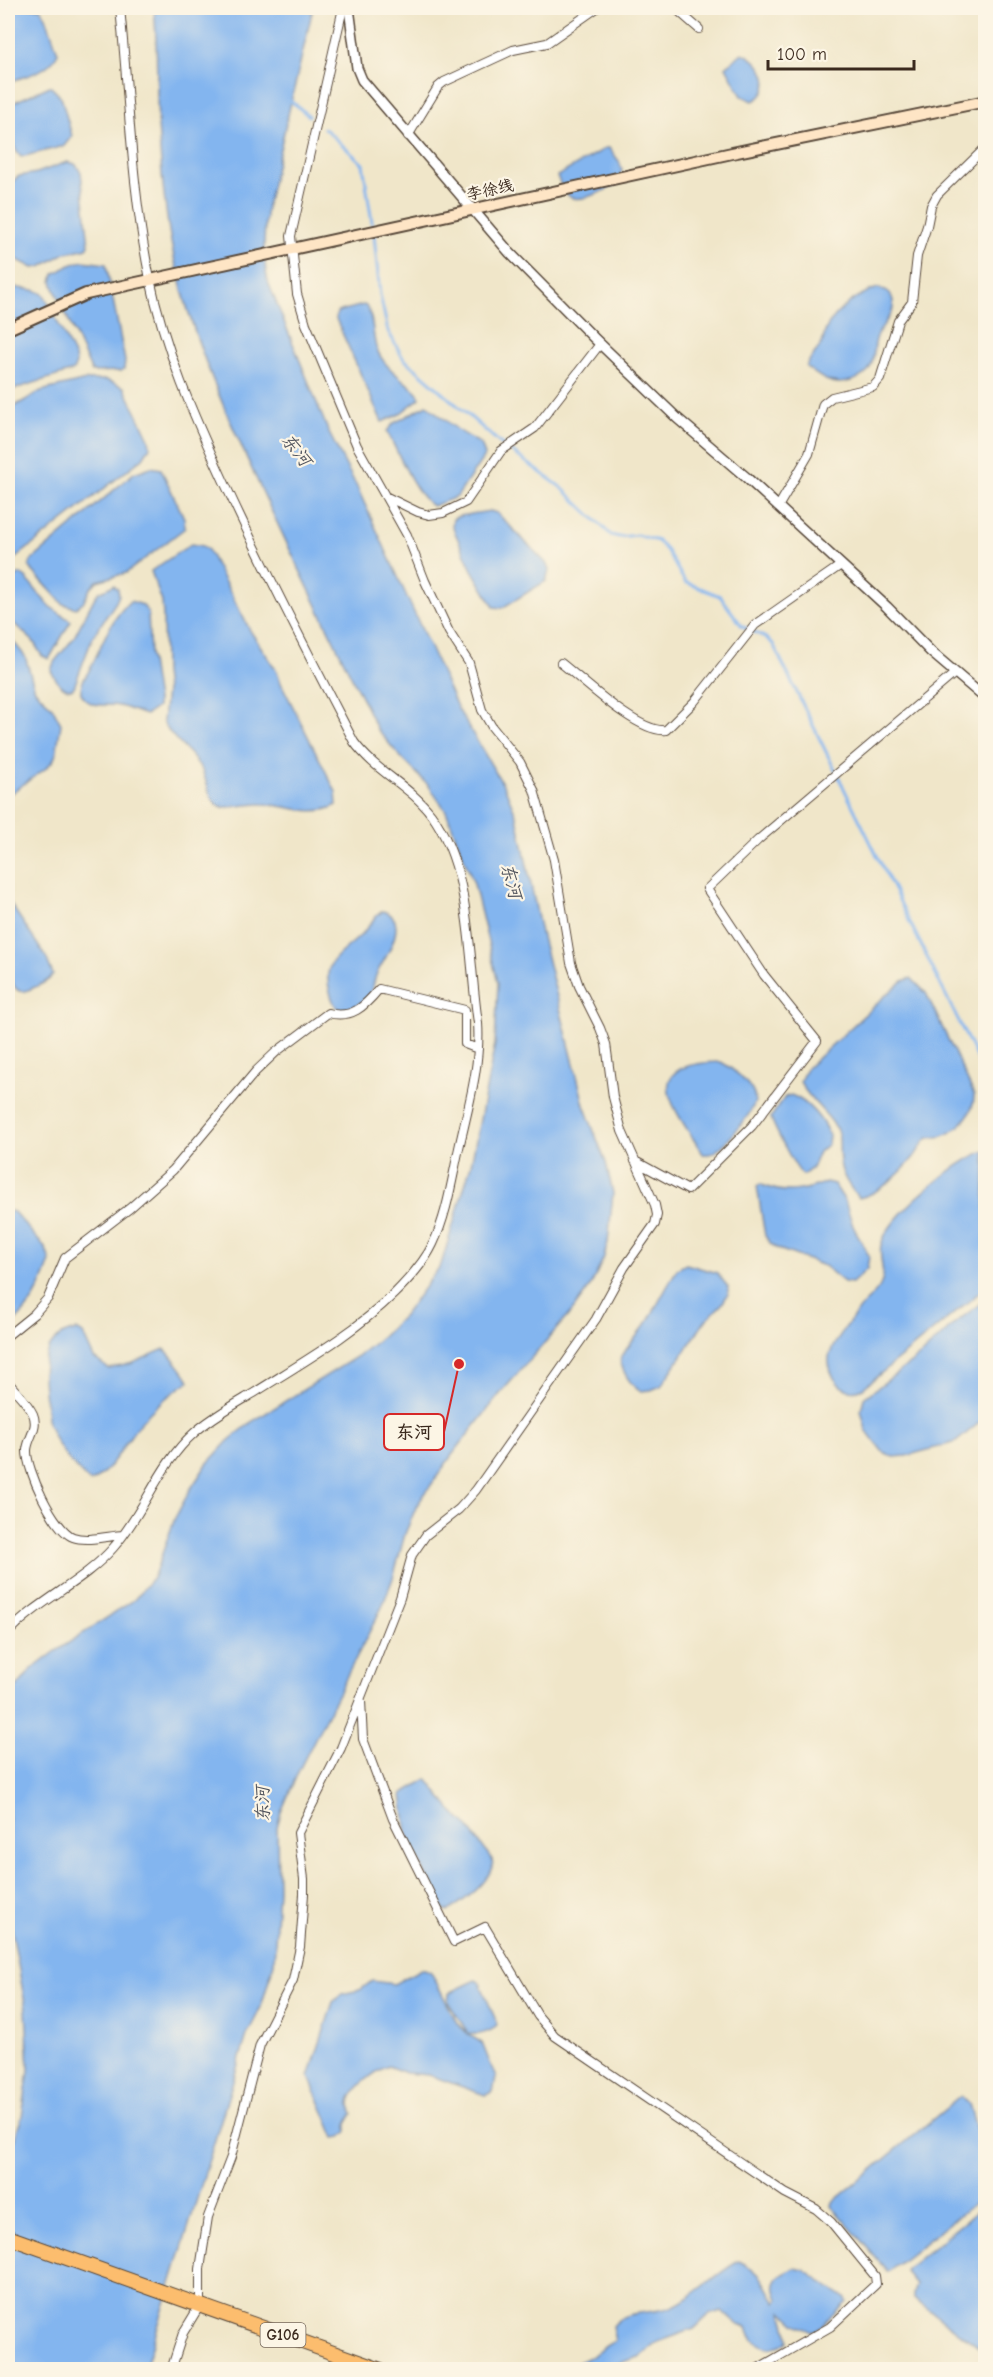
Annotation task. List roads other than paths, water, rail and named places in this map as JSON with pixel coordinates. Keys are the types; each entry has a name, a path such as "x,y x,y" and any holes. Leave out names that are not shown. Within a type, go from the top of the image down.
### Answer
{"highway":[{"name":"G106","path":"8,2237 381,2370"}],"main road":[{"name":"李徐线","path":"8,329 86,294 986,100"}],"street":[{"path":"8,1633 41,1604 98,1563 123,1535 172,1458 193,1434 355,1329 384,1304 417,1270 433,1244 442,1218 469,1104 478,1049 478,1023 461,887 450,845 422,803 370,759 354,742 253,545 192,412 172,362 155,302 145,252 132,148 120,8"},
{"path":"171,2370 183,2333 200,2305 200,2269 208,2217 231,2157 260,2045 293,1980 300,1947 304,1894 298,1833 329,1776 361,1698 400,1598 412,1555 426,1534 459,1509 476,1490 578,1346 624,1268 655,1224 657,1210 634,1161 617,1114 603,1036 579,986 571,963 554,860 534,790 520,762 492,727 482,710 468,663 425,581 407,535 357,446 306,324 297,294 291,236 343,8"},
{"path":"349,8 357,68 367,87 510,253 677,418 778,507 955,673 986,699"},
{"path":"408,136 438,87 444,82 513,50 547,43 597,8"},
{"path":"675,8 699,29"},
{"path":"778,507 809,454 823,404 832,397 873,387 880,379 898,321 912,302 917,256 931,206 937,195 986,147"},
{"path":"384,495 423,514 436,514 455,509 466,502 501,451 535,428 600,344"},
{"path":"561,663 610,704 646,726 661,731 672,725 687,710 751,630 767,615 841,565"},
{"path":"634,1161 688,1190 752,1126 818,1041 764,975 707,889 758,840 955,673"},
{"path":"8,1335 34,1314 48,1298 65,1258 130,1208 173,1170 256,1071 328,1013 338,1016 351,1014 363,1007 379,989 408,995 465,1010 465,1044 478,1049"},
{"path":"8,1382 34,1416 35,1427 27,1449 30,1467 36,1484 60,1527 68,1535 78,1538 123,1535"},
{"path":"361,1698 363,1739 378,1772 393,1819 454,1942 485,1927 538,2016 555,2036 785,2193 816,2209 837,2228 875,2276 876,2284 830,2326 755,2370"}],"water":[{"path":"8,8 40,8 46,17 58,53 43,69 8,82"},
{"path":"154,8 313,8 267,205 264,244 268,282 329,433 357,487 458,709 505,788 517,817 541,933 584,1105 606,1163 613,1193 608,1242 591,1285 573,1310 499,1395 452,1455 417,1505 405,1534 382,1607 299,1770 281,1812 277,1827 278,1889 274,1963 261,2007 247,2035 145,2369 8,2370 8,2159 22,2116 29,2070 26,2009 8,1909 8,1698 31,1670 134,1600 154,1576 175,1518 190,1490 207,1464 228,1441 253,1421 358,1356 404,1315 441,1265 471,1165 495,1044 498,983 474,884 446,811 429,786 377,729 244,452 207,366 187,307 169,232 165,201 158,125"},
{"path":"742,53 761,68 766,82 761,96 753,101 742,96 726,67"},
{"path":"50,86 61,97 72,136 64,146 21,157 12,140 8,105"},
{"path":"609,148 619,161 622,170 616,184 586,197 570,197 557,176"},
{"path":"67,162 75,164 81,172 89,245 87,248 65,253 41,267 33,268 12,257 8,251 8,203 13,181 19,176 37,173"},
{"path":"83,261 106,264 125,361 124,369 121,371 92,372 54,288 52,281 54,274"},
{"path":"8,285 35,290 44,295 75,357 76,364 73,371 8,391"},
{"path":"878,288 890,293 893,305 890,315 876,338 868,371 852,381 838,383 823,379 806,367 822,343 826,329 836,315 855,299"},
{"path":"366,306 370,316 379,354 399,377 417,392 420,398 398,415 382,422 336,319 337,312"},
{"path":"86,380 106,380 124,387 149,439 150,447 143,458 8,564 8,410 41,391"},
{"path":"427,405 459,431 481,444 485,455 457,497 433,506 414,484 387,431 394,423"},
{"path":"151,467 161,469 184,518 185,528 126,573 97,581 84,601 76,608 63,604 29,567 31,561 134,473"},
{"path":"490,511 497,513 546,563 549,570 546,581 502,608 494,607 472,570 452,526 453,519 459,516"},
{"path":"191,544 203,546 208,550 251,632 277,671 336,792 337,805 328,809 310,811 263,804 221,807 213,801 198,764 171,735 163,722 166,690 162,602 151,571"},
{"path":"20,574 49,606 71,621 49,659 42,656 33,641 8,618 8,583"},
{"path":"114,585 119,595 93,636 74,687 71,689 62,686 51,671 54,662 73,639 95,597 99,592"},
{"path":"130,601 143,605 148,613 150,655 157,707 146,715 119,706 93,704 88,702 81,693 83,682 107,632"},
{"path":"8,635 25,656 35,690 52,707 61,724 53,761 8,795"},
{"path":"8,900 46,957 53,975 45,982 28,990 19,991 13,984 9,972"},
{"path":"383,911 391,915 396,930 370,994 356,1006 338,1009 332,999 328,981 331,965 340,953"},
{"path":"911,978 926,993 974,1094 974,1101 961,1124 943,1136 928,1138 916,1155 890,1182 875,1192 859,1198 842,1171 836,1129 800,1081 806,1069 886,995 903,981"},
{"path":"721,1062 747,1083 755,1099 751,1111 721,1147 711,1154 703,1154 673,1105 669,1092 670,1080 678,1070 694,1064"},
{"path":"791,1095 814,1112 829,1135 828,1144 819,1152 812,1168 803,1175 785,1148 771,1117 785,1097"},
{"path":"985,1151 985,1288 863,1388 849,1390 843,1387 831,1371 829,1357 844,1329 880,1286 883,1276 880,1250 886,1233 896,1219 925,1190 958,1165"},
{"path":"826,1182 834,1184 845,1201 853,1226 869,1256 867,1269 852,1283 844,1282 824,1266 776,1248 765,1236 757,1186 760,1184 776,1190 793,1191"},
{"path":"8,1212 14,1212 46,1249 50,1261 29,1306 8,1327"},
{"path":"686,1264 717,1273 728,1287 728,1294 722,1304 706,1320 661,1386 640,1391 626,1375 621,1356 647,1323 677,1269"},
{"path":"985,1300 985,1418 956,1442 906,1456 893,1457 882,1451 866,1430 861,1410 864,1398 921,1355 955,1323"},
{"path":"77,1330 83,1334 94,1358 109,1369 133,1363 164,1349 189,1381 163,1400 146,1417 111,1465 90,1482 66,1456 52,1434 47,1421 43,1383 48,1350 54,1341 64,1334"},
{"path":"427,1779 450,1809 467,1825 493,1861 488,1877 482,1884 449,1911 445,1910 438,1901 407,1835 402,1794"},
{"path":"421,1969 431,1972 457,2023 482,2043 496,2078 493,2092 485,2095 429,2075 406,2073 388,2066 371,2076 354,2092 350,2104 353,2114 347,2124 347,2132 335,2138 309,2077 333,2002 342,1994 360,1990 372,1981 394,1984"},
{"path":"476,1980 480,1983 497,2023 496,2027 490,2031 475,2034 468,2033 448,2002 449,1993"},
{"path":"961,2096 969,2104 985,2159 985,2195 888,2272 834,2209 833,2202"},
{"path":"985,2205 985,2352 914,2298 916,2284 906,2269"},
{"path":"739,2261 758,2274 776,2302 778,2299 774,2287 777,2279 795,2268 804,2270 846,2299 847,2302 822,2326 812,2332 796,2324 782,2311 788,2341 777,2348 759,2344 747,2328 736,2324 722,2311 709,2315 694,2329 658,2342 639,2357 601,2369 570,2370 577,2363 615,2341 612,2326 623,2317 669,2308 695,2293"}],"waterway":[{"path":"290,100 309,116"},
{"path":"324,128 363,164 373,229"},
{"path":"374,235 380,295 388,331 403,358 500,443 562,488 611,535 619,537 637,535 658,541 667,551 685,582 720,596 742,626 773,644 986,1077"}],"place":[{"name":"东河","path":"459,1364"}]}
